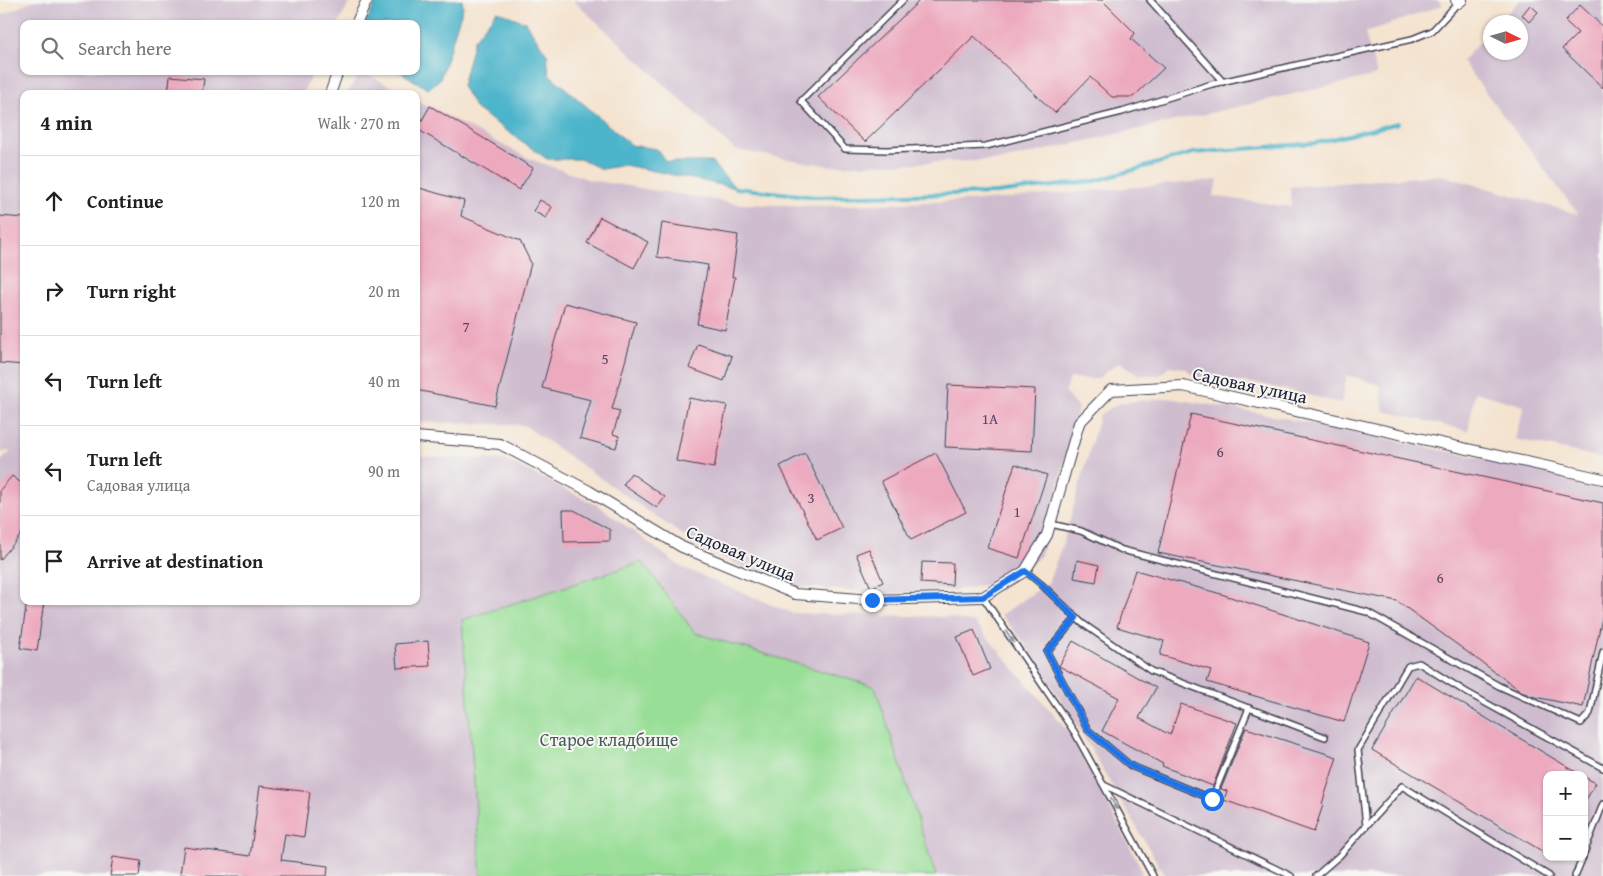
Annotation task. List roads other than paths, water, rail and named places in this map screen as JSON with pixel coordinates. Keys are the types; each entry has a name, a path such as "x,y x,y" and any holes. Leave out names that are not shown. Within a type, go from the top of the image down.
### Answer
{"street":[{"path":"358,20 367,0"},
{"path":"331,90 337,75"},
{"name":"Садовая улица","path":"420,437 500,444 590,491 682,547 796,594 872,600 983,597 1025,571 1048,535 1079,423 1111,390 1183,386 1603,479"}],"lane":[{"path":"903,0 801,101 845,149 887,150 986,146 1122,112 1223,82 1412,39 1432,31 1459,1"},
{"path":"1150,0 1223,82"},
{"path":"1051,524 1081,531 1122,550 1367,612 1499,686 1581,723 1590,713 1603,652"},
{"path":"1025,571 1076,618 1151,671 1325,737"},
{"path":"983,597 1075,733 1153,876"},
{"path":"1076,618 1047,652 1088,730 1131,766 1212,799 1249,708"},
{"path":"1366,826 1358,750 1408,666 1418,663 1466,692 1603,768"},
{"path":"1104,785 1291,876"},
{"path":"1316,876 1340,855 1402,786 1549,876"},
{"path":"1588,843 1603,804"},
{"path":"1575,876 1581,861"}],"water":[{"path":"377,0 462,0 463,7 440,79 428,89 405,75 420,75 420,20 367,20"},
{"path":"497,11 525,22 547,54 549,74 631,145 657,149 666,162 712,162 736,188 625,165 602,169 580,159 547,159 476,109 462,86 474,40"}],"waterway":[{"path":"736,188 816,197 996,193 1095,181 1193,153 1316,143 1398,123"}],"park label":[{"name":"Старое кладбище","path":"609,739"}]}
